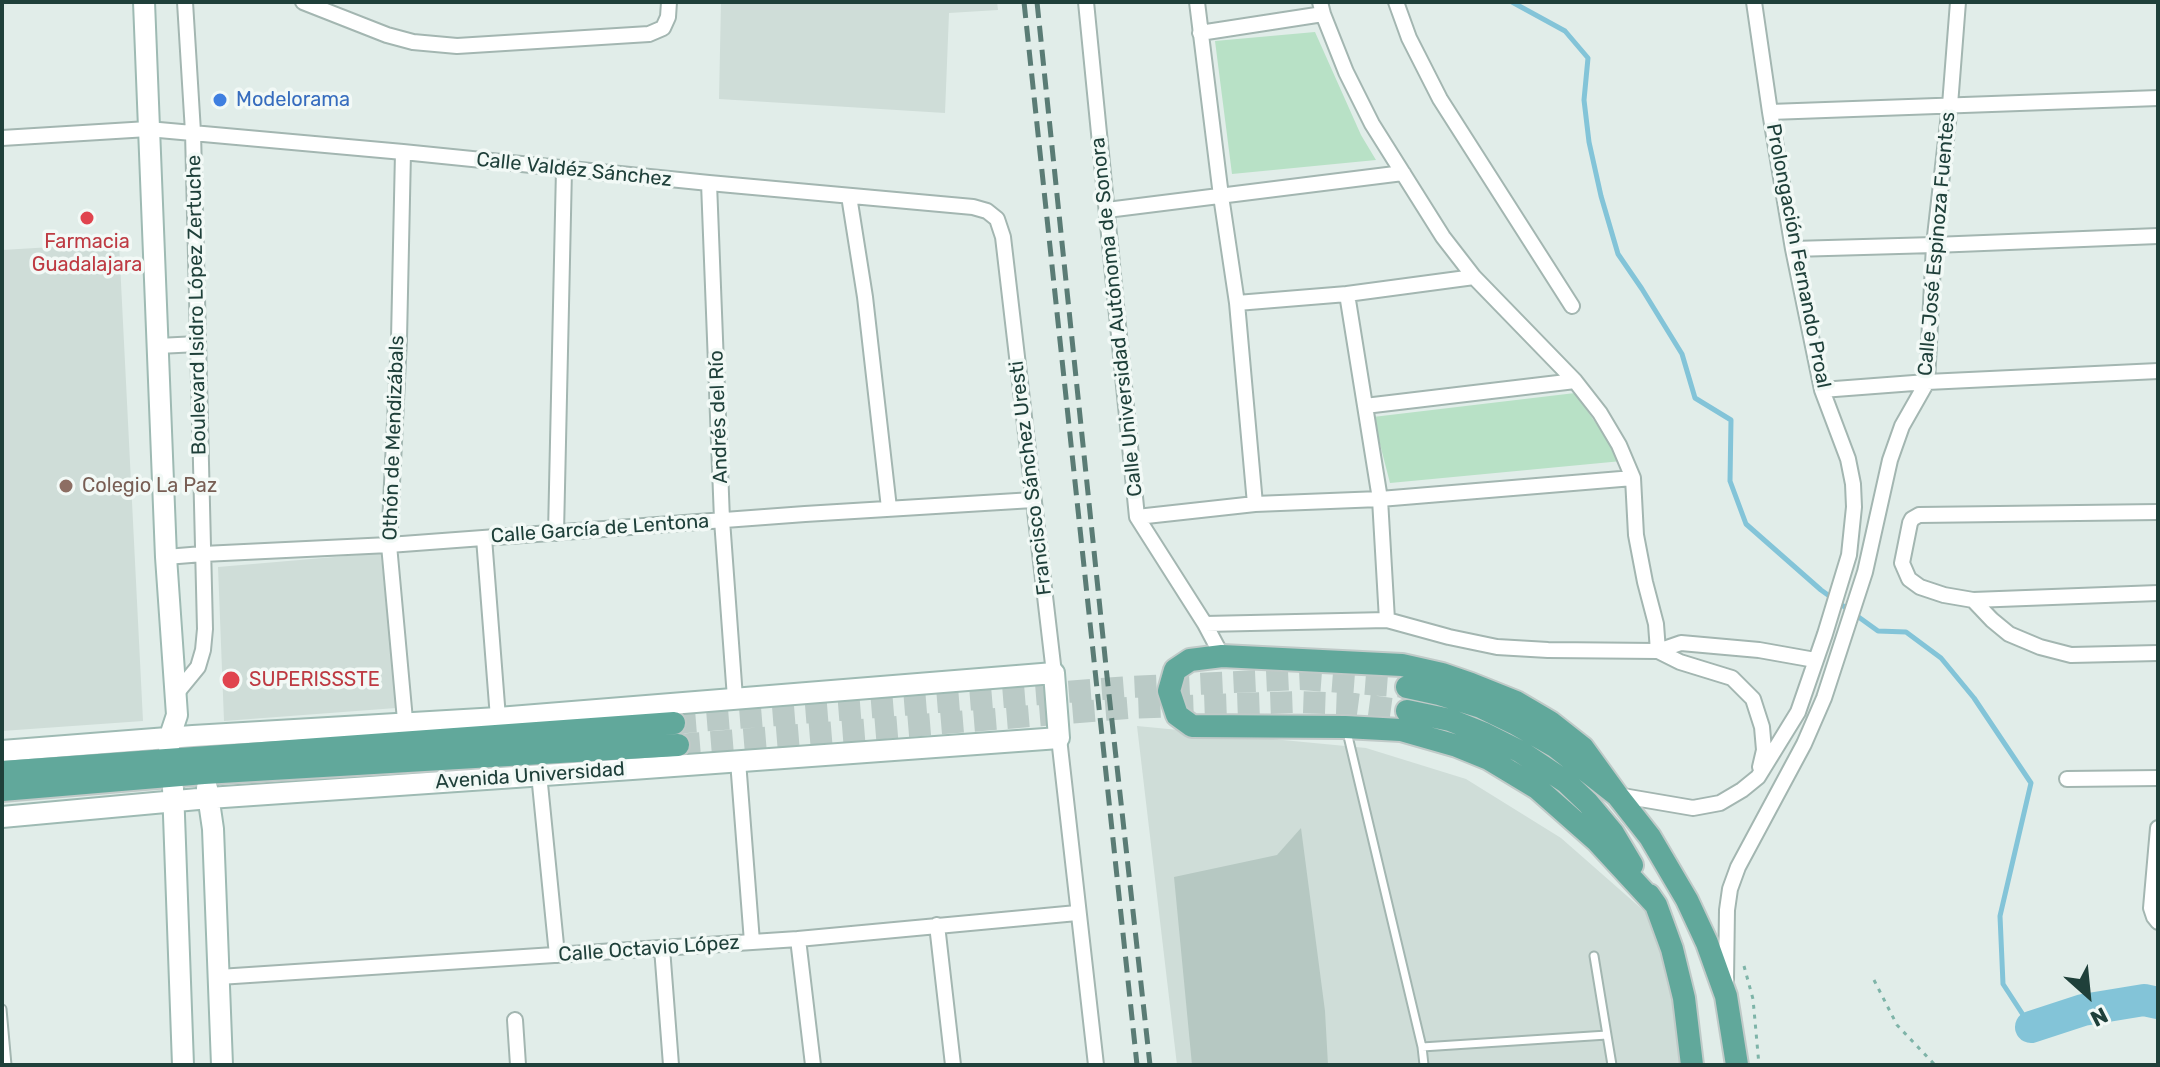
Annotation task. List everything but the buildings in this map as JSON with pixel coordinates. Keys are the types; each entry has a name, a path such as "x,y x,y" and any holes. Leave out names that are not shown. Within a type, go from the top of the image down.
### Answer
{"main road":[{"path":"1656,905 1597,841 1537,788 1489,759 1401,730 1192,726 1177,715 1169,691 1175,670 1190,660 1222,656 1402,665 1471,684 1516,702 1550,722 1575,740 1592,758 1650,837 1687,900 1726,996 1737,1065"},
{"path":"1407,687 1481,707 1514,723 1556,747 1617,795"},
{"path":"1407,711 1450,720 1521,752 1566,782 1613,833 1656,905 1672,949 1684,998 1692,1065"},
{"name":"Avenida Universidad","path":"2,772 170,759 202,766 676,734 406,733 202,766"},
{"name":"Avenida Universidad","path":"2,790 170,759"}],"street":[{"name":"Boulevard Isidro López Zertuche","path":"176,705 198,667 205,629 193,132 185,2"},
{"path":"303,2 387,35 413,42 457,46 649,34 663,28 669,2"},
{"name":"Calle Universidad Autónoma de Sonora","path":"1086,2 1137,517 1222,656"},
{"path":"1197,2 1237,303 1255,504"},
{"path":"1396,2 1409,38 1440,99 1572,306"},
{"name":"Prolongación Fernando Proal","path":"1754,2 1793,249 1822,390 1848,459 1854,507 1849,555 1798,712 1758,777"},
{"name":"Calle José Espinoza Fuentes","path":"1726,996 1727,910 1734,878 1753,836 1804,744 1824,698 1865,572 1890,460 1902,426 1927,382 1934,245 1958,2"},
{"name":"Boulevard Isidro López Zertuche","path":"144,3 166,557 176,705 170,759 183,1065"},
{"path":"1200,33 1321,8 1346,72 1372,124 1443,237 1474,277 1575,381 1600,413 1619,445 1633,478 1636,535 1656,624 1658,651"},
{"path":"1770,112 2158,98"},
{"name":"Calle Valdéz Sánchez","path":"2,138 148,129 193,132 973,207 987,211 997,219"},
{"name":"Othón de Mendizábals","path":"403,152 399,339 389,545 406,733"},
{"path":"556,533 564,169"},
{"path":"1107,210 1403,173"},
{"name":"Andrés del Río","path":"709,183 722,520 735,698"},
{"path":"849,196 865,297 889,508"},
{"name":"Francisco Sánchez Uresti","path":"997,219 1003,237 1059,738"},
{"path":"1793,249 2158,236"},
{"path":"1237,303 1347,294 1474,277"},
{"path":"1347,294 1380,499 1387,620"},
{"path":"158,346 198,344"},
{"path":"1822,390 2158,371"},
{"path":"1365,406 1575,381"},
{"path":"1137,517 1255,504 1380,499 1633,478"},
{"name":"Calle García de Lentona","path":"166,557 389,545 1033,500"},
{"path":"2158,512 1916,516 1910,523 1902,563 1909,579 1920,587 1973,600 2158,593"},
{"path":"484,538 498,718"},
{"path":"1973,600 2009,634 2040,647 2071,655 2158,653"},
{"path":"1205,624 1387,620 1497,647 1658,651 1681,643 1759,650 1815,660"},
{"path":"1617,795 1693,808 1720,803 1758,777 1764,750 1762,727 1753,699 1732,678 1680,662 1658,651"},
{"name":"Avenida Universidad","path":"2,751 170,759 193,736 406,733 498,718 1054,673"},
{"path":"176,705 193,736 202,766 213,829 222,1065"},
{"path":"1059,738 1096,1065"},
{"name":"Avenida Universidad","path":"2,817 209,798 1059,738"},
{"path":"738,761 752,942"},
{"path":"539,774 557,955"},
{"path":"2067,779 2158,778"},
{"path":"2156,919 2151,908 2158,828"},
{"name":"Calle Octavio López","path":"219,977 798,939 1077,913"},
{"path":"937,925 953,1065"},
{"path":"798,939 813,1065"},
{"path":"662,948 671,1065"},
{"path":"515,1020 518,1065"}],"lane":[{"path":"1345,727 1424,1065"},
{"path":"1594,956 1612,1065"},
{"path":"2,1009 7,1065"},
{"path":"1422,1047 1607,1035"}],"path":[{"path":"1874,980 1897,1025 1935,1065"}],"shaded area":[{"path":"721,2 997,2 998,10 949,13 945,113 719,99"},
{"name":"Colegio La Paz","path":"119,243 143,721 2,731 2,250"},
{"path":"381,553 396,708 224,721 218,567"},
{"path":"1137,726 1366,748 1466,779 1561,838 1651,917 1675,983 1682,1065 1177,1065"}],"green space":[{"path":"1315,32 1361,135 1376,160 1232,174 1215,41"},
{"path":"1575,393 1622,461 1390,483 1373,417"}],"waterway":[{"path":"1512,2 1565,31 1588,58 1584,100 1589,142 1618,254 1682,354 1695,398 1731,420 1730,481 1746,524 1821,590 1878,631 1906,632 1941,658 1974,698 2031,783 2000,916 2003,984 2031,1027"},
{"path":"2031,1027 2083,1010 2144,1000 2158,1003"}],"tunnel":[{"path":"674,723 1128,687 1301,679 1407,687"},
{"path":"678,745 1128,708 1296,702 1354,704 1407,711"}],"railway":[{"path":"1024,2 1137,1065"},
{"path":"1037,2 1150,1065"}],"place":[{"name":"Modelorama","path":"220,100"},
{"name":"Farmacia Guadalajara","path":"87,218"},
{"name":"Colegio La Paz","path":"66,486"},
{"name":"SUPERISSSTE","path":"231,680"}]}
